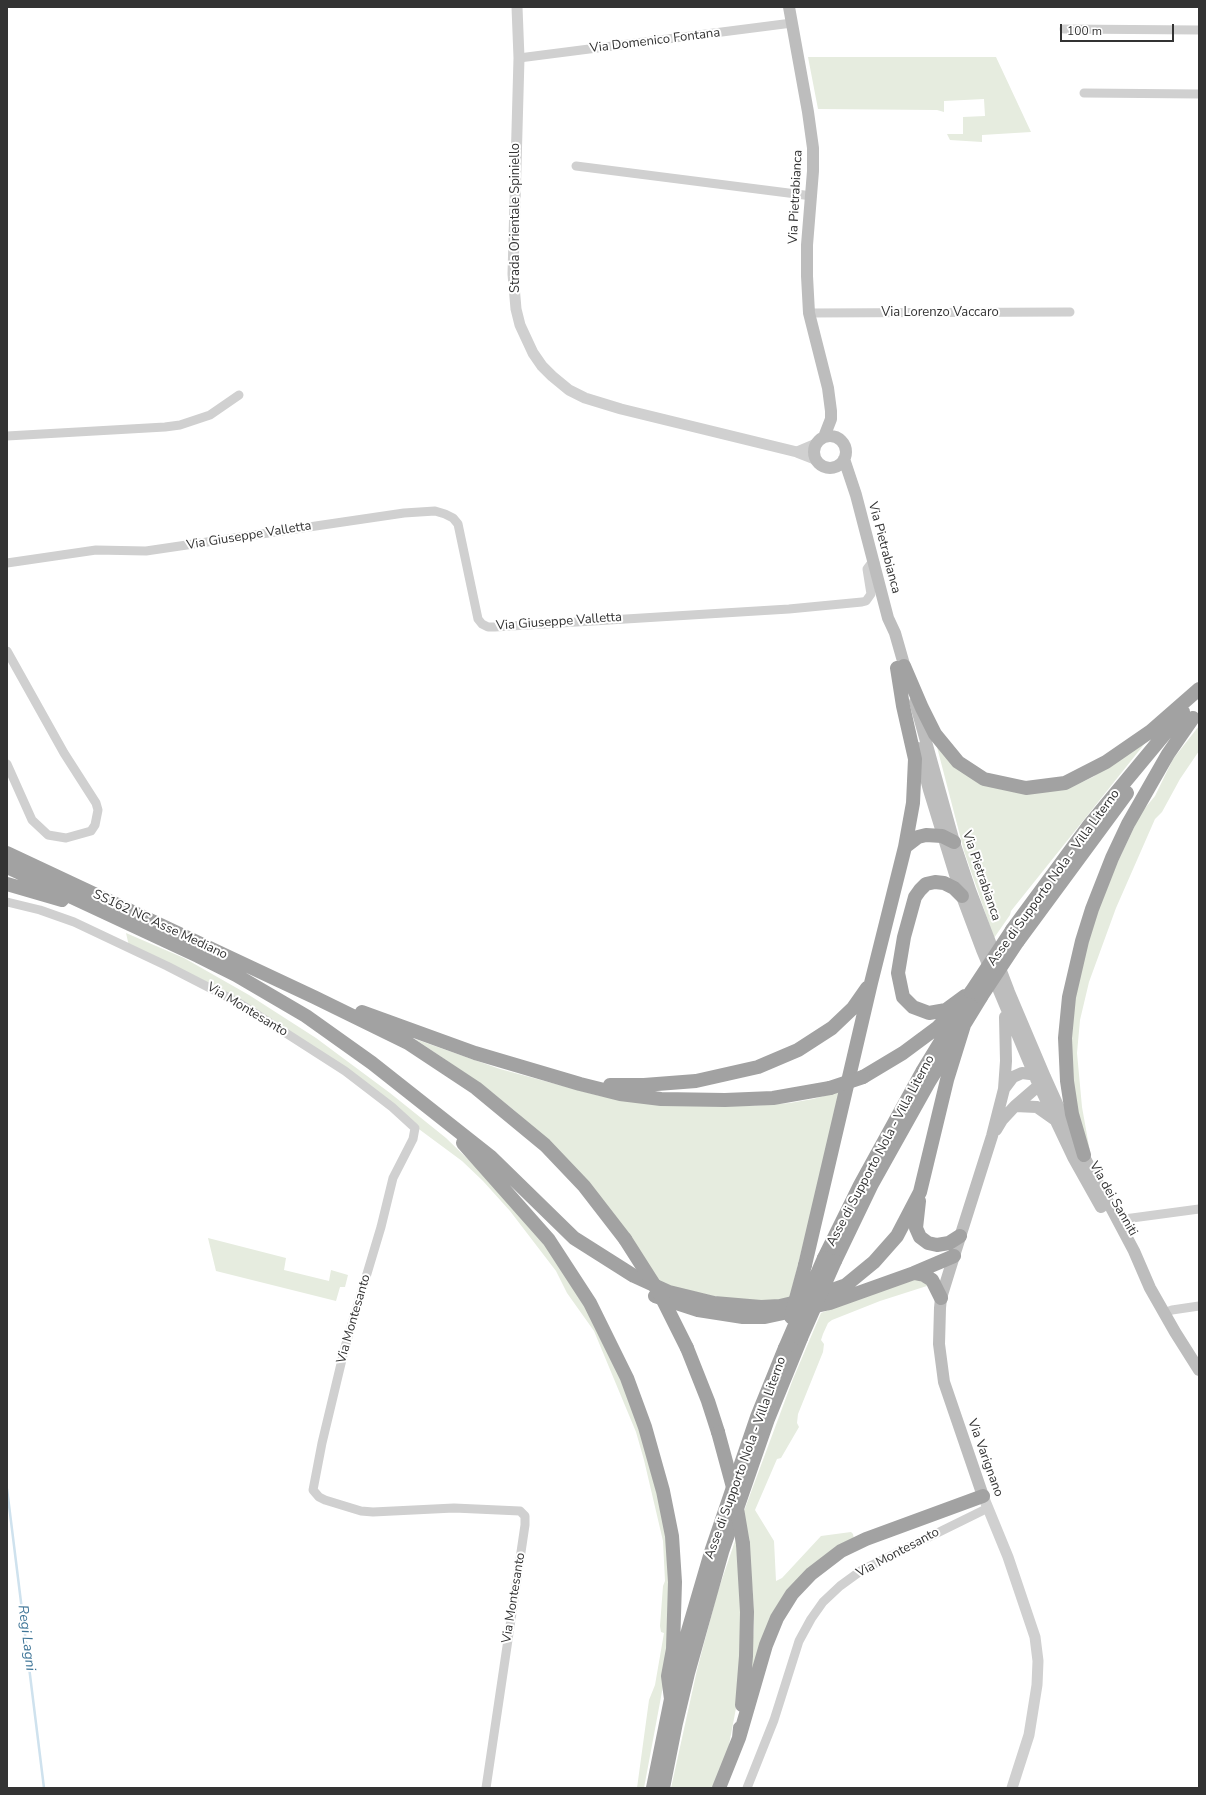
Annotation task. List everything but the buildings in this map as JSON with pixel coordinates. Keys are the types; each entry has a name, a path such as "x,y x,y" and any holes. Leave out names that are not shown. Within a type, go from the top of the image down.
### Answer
{"highway":[{"path":"901,667 935,734 958,762 984,779 1026,788 1064,783 1106,762 1151,731 1199,689"},
{"path":"785,1348 790,1320 905,847 913,804 915,759 903,706 901,667"},
{"name":"Asse di Supporto Nola - Villa Literno","path":"663,1788 688,1673 722,1552 768,1419 860,1185 922,1072 976,995 1090,824 1199,693"},
{"path":"1084,1156 1072,1114 1067,1081 1065,1038 1069,997 1082,941 1094,902 1128,824 1168,754 1196,715"},
{"name":"Asse di Supporto Nola - Villa Literno","path":"1015,936 1128,793 1196,715"},
{"path":"905,847 918,837 926,835 949,840"},
{"name":"SS162 NC Asse Mediano","path":"7,853 314,997"},
{"path":"7,866 236,975 306,1016 372,1064 490,1156 600,1262 654,1296 698,1310 742,1317 765,1317 830,1303 914,1273 954,1256"},
{"path":"962,896 954,888 944,883 934,882 926,884 920,890 915,897 906,930 898,973 903,997 913,1007 929,1013 946,1010 976,995"},
{"path":"7,884 114,916"},
{"path":"580,1084 644,1085 696,1081 758,1068 798,1050 832,1028 853,1008 871,983"},
{"path":"314,997 347,1006 475,1053 580,1084 620,1094 661,1099 725,1100 773,1098 830,1088 863,1076 903,1053 938,1027 976,995"},
{"name":"Asse di Supporto Nola - Villa Literno","path":"653,1788 671,1699 712,1549 757,1416 785,1348 830,1259 929,1082 965,1022 976,995"},
{"path":"314,997 408,1043 476,1088 545,1145 584,1186 625,1239 660,1294 687,1348 708,1401 734,1491 742,1544 747,1612 746,1656 739,1738"},
{"path":"960,1236 949,1243 937,1245 928,1243 920,1237 916,1228 920,1192 947,1080 965,1022"},
{"path":"437,1115 549,1240 590,1303 627,1378 645,1426 663,1491 672,1536 675,1582 673,1650 668,1676 671,1699"},
{"path":"574,1238 634,1276 669,1292 714,1303 762,1307 780,1306 801,1301 846,1285 874,1262 896,1236 920,1192"},
{"path":"914,1273 924,1275 932,1280 941,1298"},
{"path":"719,1788 739,1738 766,1646 777,1618 792,1594 811,1574 841,1551 866,1539 986,1502"}],"main road":[{"name":"Via Pietrabianca","path":"789,7 813,148 812,196 807,245 809,313 828,388 836,408 840,439 846,448 844,459 875,563 888,618 895,633 901,667 949,840 962,896 1004,1005 1033,1073"},
{"name":"Via Pietrabianca","path":"815,459 814,449 831,419 828,388"},
{"path":"820,440 835,437 840,439"},
{"path":"815,459 822,466 842,475 853,485"},
{"path":"827,468 837,466 844,459"},
{"name":"Via Pietrabianca","path":"949,840 1009,992 1055,1120"},
{"name":"Via Varignano","path":"986,1502 944,1382 939,1344 941,1298 992,1136 1004,1089 1006,1061 1004,1005"},
{"name":"Via Varignano","path":"992,1136 1002,1120 1042,1082 1033,1073 1022,1073 1013,1077 1004,1089"},
{"name":"Via Pietrabianca","path":"1042,1082 1084,1156"},
{"path":"1015,1106 1037,1107 1055,1120"},
{"name":"Via dei Sanniti","path":"1055,1120 1073,1157 1112,1226 1140,1275 1150,1288"},
{"name":"Via dei Sanniti","path":"1084,1156 1140,1263 1150,1288 1199,1370"}],"street":[{"name":"Strada Orientale Spiniello","path":"517,7 519,58 513,274 516,309 520,325 525,339 542,366 569,390 585,398 621,409 797,452 815,459"},
{"name":"Via Domenico Fontana","path":"519,58 792,23"},
{"path":"1064,29 1199,30"},
{"path":"1084,92 1199,94"},
{"path":"576,166 812,196"},
{"name":"Via Lorenzo Vaccaro","path":"809,313 1070,312"},
{"path":"7,436 180,425 210,415 239,395"},
{"path":"797,452 820,440"},
{"name":"Via Giuseppe Valletta","path":"7,563 96,550 146,552 404,513 435,511 453,518 458,524 478,619 482,624 488,627 789,609 862,602 866,601 871,594 867,569 870,565 875,563"},
{"path":"7,651 67,758 96,803 98,810 95,825 90,831 66,838 48,835 32,820 7,764"},
{"name":"Via Montesanto","path":"7,902 40,910 74,922 217,991 284,1031 345,1071 392,1107 415,1128 413,1139 393,1178 381,1227 345,1348 322,1443 313,1490 319,1497 361,1511 373,1512 454,1508 520,1511 525,1516 526,1525 486,1788"},
{"path":"1117,1220 1199,1208"},
{"path":"1164,1313 1172,1310 1199,1306"},
{"name":"Via Montesanto","path":"747,1788 774,1720 799,1641 811,1619 823,1602 862,1570 986,1502"},
{"name":"Via Varignano","path":"986,1502 1008,1557 1035,1637 1038,1661 1037,1685 1029,1735 1012,1788"}],"shaded area":[{"path":"808,57 996,57 1031,132 982,135 982,142 950,140 947,134 963,134 963,117 985,116 984,99 944,101 944,112 937,110 818,109"},
{"path":"1199,726 1199,751 1180,779 1162,812 1155,819 1116,908 1089,982 1080,1020 1077,1053 1082,1107 1090,1152 1078,1113 1072,1078 1071,1051 1074,1000 1083,955 1101,897 1141,813 1155,796 1173,759"},
{"path":"1150,737 1011,911 1010,915 994,938 964,851 937,747 945,756 973,778 1073,786 1093,777"},
{"path":"126,933 184,958 249,995 316,1038 390,1093 446,1138 482,1173 544,1243 569,1279 609,1347 655,1470 670,1559 669,1654 644,1788 637,1788 649,1700 655,1685 664,1633 661,1632 660,1626 663,1586 665,1581 663,1541 636,1432 594,1331 567,1293 556,1271 510,1211 483,1181 462,1161 281,1027 129,946"},
{"path":"415,1039 500,1069 600,1096 635,1101 678,1106 752,1106 790,1103 813,1099 842,1091 789,1300 744,1303 661,1284 554,1147 515,1111 484,1086"},
{"path":"208,1238 286,1258 284,1270 329,1281 331,1270 348,1275 345,1287 340,1287 336,1301 216,1271"},
{"path":"913,1278 930,1285 880,1301 832,1320 828,1323 823,1334 821,1340 824,1344 823,1352 798,1414 797,1423 799,1427 781,1458 777,1459 755,1510 774,1541 776,1581 782,1578 821,1536 851,1532 854,1539 817,1565 749,1677 754,1627 753,1595 744,1511 793,1379 821,1313"},
{"path":"736,1538 742,1608 737,1703 728,1750 714,1788 671,1788 697,1670 717,1594"}],"waterway":[{"name":"Regi Lagni","path":"7,1489 44,1788"}]}
